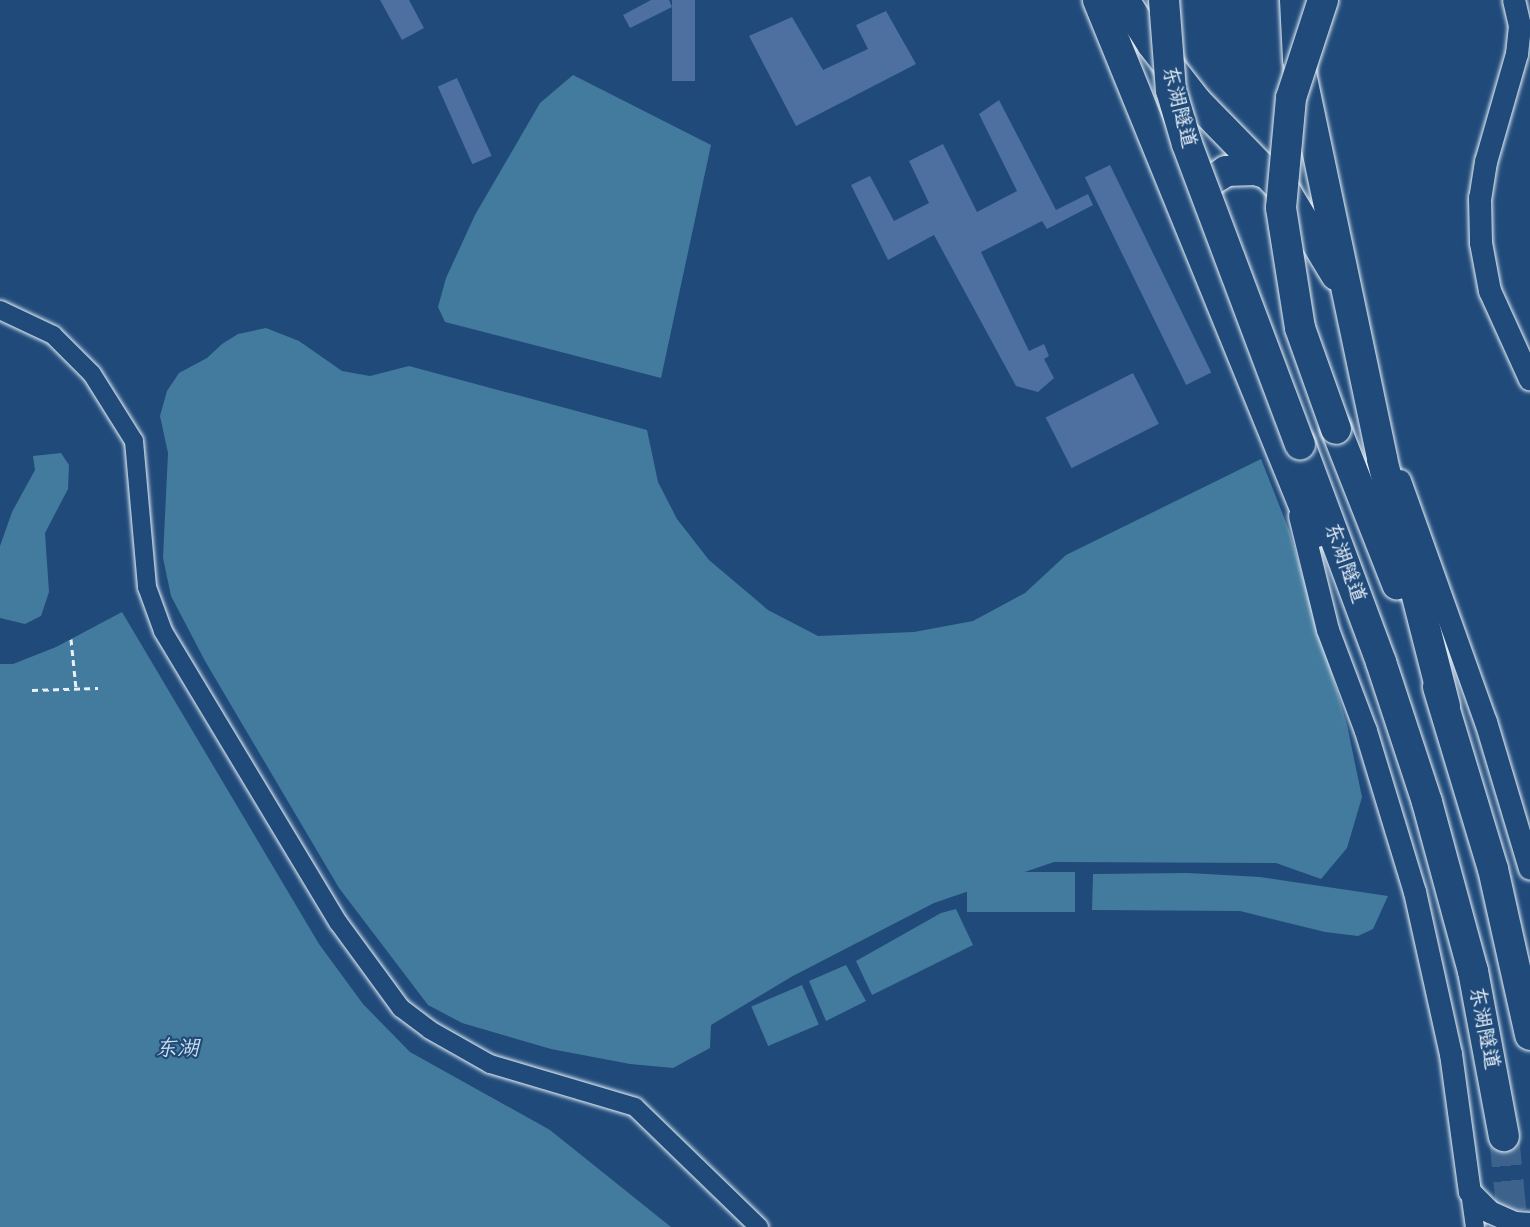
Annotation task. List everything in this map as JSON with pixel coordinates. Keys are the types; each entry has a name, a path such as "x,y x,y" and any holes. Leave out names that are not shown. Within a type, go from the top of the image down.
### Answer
{"highway":[{"path":"1098,0 1294,487 1381,662"},
{"path":"1125,0 1191,95 1271,175 1302,216 1350,302"},
{"name":"东湖隧道","path":"1164,0 1171,90 1187,144 1381,662 1450,883 1489,1047 1504,1136"},
{"path":"1295,0 1298,59 1392,499 1445,706"},
{"name":"东湖隧道","path":"1323,0 1291,98 1281,208 1300,328 1336,429 1445,706 1493,869 1530,1035"},
{"path":"1192,236 1197,200 1214,176 1239,169 1271,175"}],"street":[{"path":"1514,0 1520,26 1517,54 1486,162 1480,198 1481,243 1490,291 1530,378"},
{"path":"0,310 53,335 92,374 134,441 147,587 163,631 338,922 401,1008 430,1030 490,1064 635,1107 759,1227"},
{"path":"1366,379 1486,722 1530,869"},
{"path":"1294,487 1328,630 1366,731 1415,892 1451,1054 1475,1227"},
{"path":"1470,1192 1490,1212 1515,1223 1530,1224"}],"path":[{"path":"71,639 76,688"},
{"path":"32,690 98,688"}],"water":[{"path":"573,75 711,145 661,378 445,322 438,307 446,278 475,215 540,103"},
{"path":"266,328 299,341 342,371 370,376 409,366 647,430 658,482 677,519 709,560 768,610 818,636 914,632 973,621 1025,593 1066,555 1261,459 1289,530 1347,725 1362,797 1347,848 1321,879 1276,863 1054,862 934,903 791,977 711,1025 710,1048 673,1068 630,1064 551,1049 462,1023 428,1005 339,888 205,661 171,596 163,558 168,453 160,416 167,391 179,373 207,358 222,344 238,334"},
{"path":"61,453 69,465 68,489 45,533 49,592 41,616 25,624 0,618 0,546 12,512 35,470 33,456"},
{"name":"东湖","path":"122,612 319,944 363,1004 410,1052 550,1130 671,1227 0,1227 0,664 13,664 56,647"},
{"path":"967,872 1075,872 1075,912 967,912"},
{"path":"1188,873 1260,877 1388,896 1373,929 1358,936 1325,932 1240,911 1092,910 1093,874"},
{"path":"956,909 973,945 872,995 856,961 941,913"},
{"path":"846,965 866,1001 826,1021 809,981"},
{"path":"802,985 819,1025 768,1046 751,1006"}],"building":[{"path":"380,0 409,0 424,28 402,40"},
{"path":"651,0 669,0 672,7 630,28 623,15"},
{"path":"672,0 695,0 695,81 672,81"},
{"path":"886,11 916,64 796,126 749,36 792,17 823,70 868,49 856,25"},
{"path":"457,78 492,156 472,164 438,87"},
{"path":"999,100 1056,210 1088,194 1093,205 1047,229 1042,221 981,252 1029,351 1044,344 1049,356 1044,359 1054,378 1038,392 1016,386 934,235 888,260 851,185 870,176 894,221 929,203 909,161 943,144 977,212 1017,191 979,114"},
{"path":"1110,165 1211,373 1186,385 1085,177"},
{"path":"1133,373 1159,424 1072,468 1046,417"}],"tunnel":[{"path":"1504,1136 1513,1227"}]}
